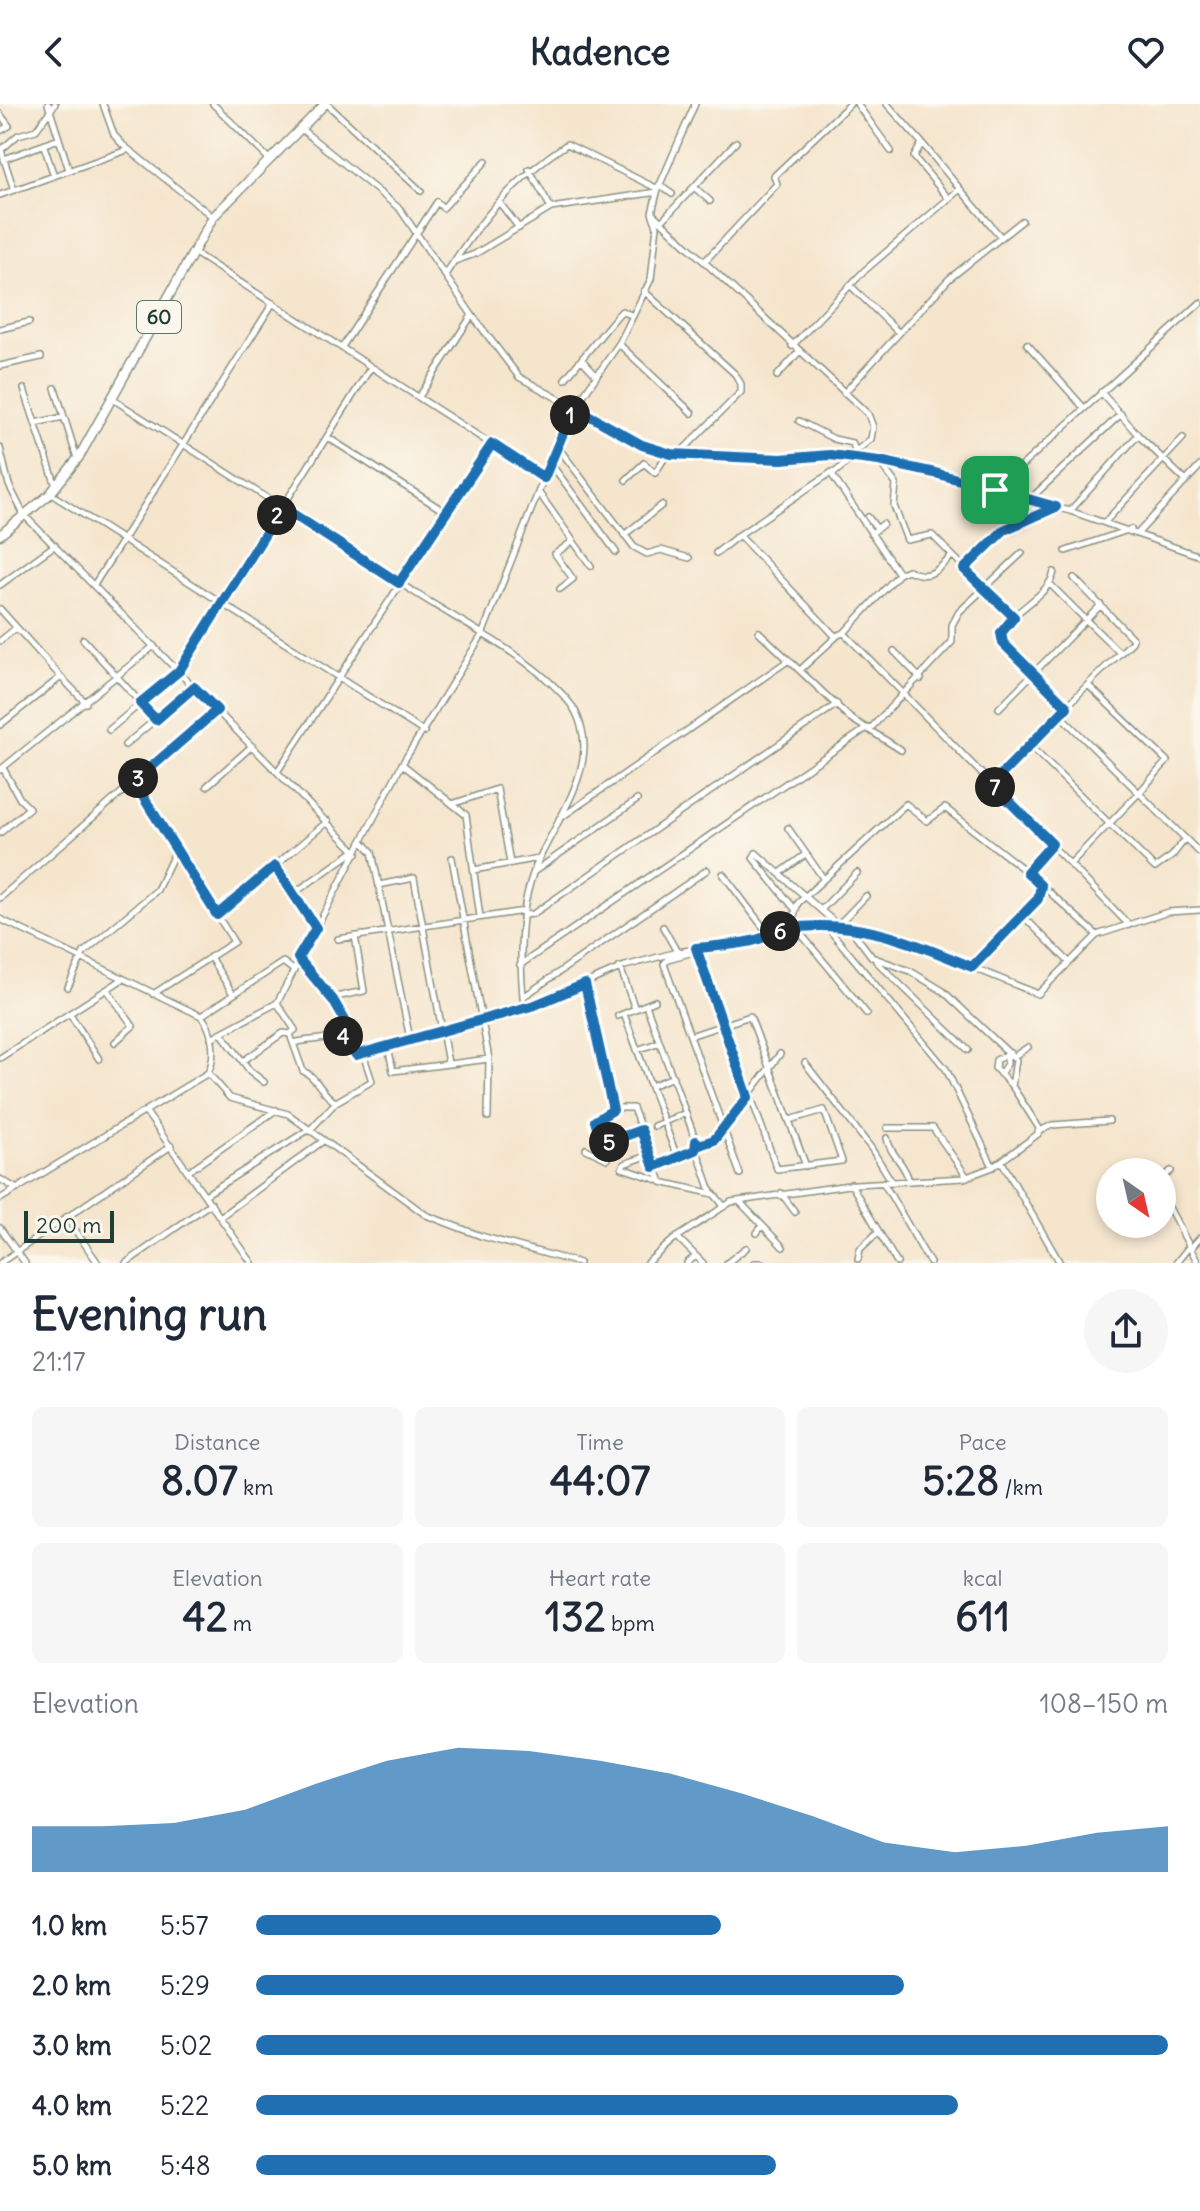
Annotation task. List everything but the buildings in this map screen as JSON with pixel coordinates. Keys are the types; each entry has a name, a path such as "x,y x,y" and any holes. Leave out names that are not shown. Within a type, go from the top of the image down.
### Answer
{"highway":[{"name":"60","path":"0,535 53,490 78,459 213,217 326,104"}],"street":[{"path":"14,190 1,150 18,135 36,130 49,107 55,104"},
{"path":"103,104 114,135 213,217"},
{"path":"213,104 270,160"},
{"path":"326,104 421,191"},
{"path":"211,1038 277,1003 292,969 363,842 402,764 482,635 574,407 619,344 644,291 656,254 657,226 652,213 658,189 695,104"},
{"path":"706,260 777,184 774,176 850,104"},
{"path":"857,104 891,151"},
{"path":"887,104 1001,237"},
{"path":"49,107 69,170"},
{"path":"0,114 9,126 0,131"},
{"path":"301,129 400,209 472,315 519,377 642,445 679,454 879,461 1131,529 1200,556"},
{"path":"4,159 59,139"},
{"path":"662,221 736,142"},
{"path":"922,143 914,157 949,199"},
{"path":"445,275 467,239 529,169 567,144 672,194"},
{"path":"44,146 54,176"},
{"path":"0,195 128,149"},
{"path":"442,208 486,161"},
{"path":"529,169 551,208"},
{"path":"694,187 710,201"},
{"path":"454,262 475,254 551,208 658,189"},
{"path":"792,346 850,285 960,189"},
{"path":"342,347 437,202 449,216"},
{"path":"499,202 509,210 519,228"},
{"path":"652,213 868,414 873,427 871,439 850,458 716,553"},
{"path":"844,393 949,279 1022,221"},
{"path":"192,251 544,478"},
{"path":"850,285 899,333"},
{"path":"644,291 735,374 741,384 741,392 679,454"},
{"path":"94,585 273,303"},
{"path":"995,490 1200,303"},
{"path":"565,379 622,311 633,316"},
{"path":"419,397 472,315"},
{"path":"0,329 29,322"},
{"path":"619,344 692,413"},
{"path":"1027,344 1084,408"},
{"path":"777,376 799,352"},
{"path":"0,366 41,357"},
{"path":"581,360 596,375"},
{"path":"109,730 179,671 371,367"},
{"path":"55,388 78,459"},
{"path":"24,389 53,490 123,539 424,732"},
{"path":"1101,392 1138,435 1186,481"},
{"path":"110,398 482,635 543,677 571,703 581,723 584,747 579,776 539,858 524,913 519,965 524,1007"},
{"path":"1029,500 1121,414"},
{"path":"35,423 64,417"},
{"path":"799,421 834,439 852,443 856,451"},
{"path":"1070,511 1138,435"},
{"path":"327,437 447,513"},
{"path":"1105,522 1183,438"},
{"path":"277,772 492,444"},
{"path":"557,446 624,535 647,554 661,550 689,558"},
{"path":"0,448 9,485 24,515 357,852"},
{"path":"626,480 644,463 655,473 668,453"},
{"path":"879,461 896,484 894,506 906,539 911,541 929,534 1014,617"},
{"path":"550,463 616,552"},
{"path":"1139,532 1200,466"},
{"path":"832,472 899,574"},
{"path":"539,492 591,566"},
{"path":"624,535 662,505"},
{"path":"964,569 1004,530 1056,507"},
{"path":"868,517 877,529"},
{"path":"871,534 883,524"},
{"path":"1066,551 1131,529"},
{"path":"739,535 905,696 1129,925"},
{"path":"560,589 573,579 555,554 573,541"},
{"path":"0,585 55,545"},
{"path":"519,965 869,728 905,696 952,642 952,625 959,612 1022,553"},
{"path":"800,670 899,574 908,570 922,577 931,576 952,556"},
{"path":"1054,572 1049,583 1001,633 1002,641 1067,707"},
{"path":"992,784 1133,637 1074,578"},
{"path":"1049,583 1120,653"},
{"path":"999,708 1101,605"},
{"path":"0,609 86,703"},
{"path":"0,641 16,628"},
{"path":"759,632 855,720 901,750"},
{"path":"83,639 156,720"},
{"path":"0,833 29,808 2,769 154,646"},
{"path":"894,651 921,679"},
{"path":"557,821 789,660"},
{"path":"0,725 61,677"},
{"path":"1070,864 1167,761 1088,685"},
{"path":"125,745 194,687"},
{"path":"338,939 480,917 533,914 837,704"},
{"path":"0,898 217,710"},
{"path":"1060,715 1200,853"},
{"path":"855,720 858,734"},
{"path":"207,786 252,746"},
{"path":"1030,746 1155,868 1181,846 1185,838"},
{"path":"402,764 466,815 480,917"},
{"path":"134,782 234,942 153,994"},
{"path":"451,804 497,789 510,863"},
{"path":"534,871 637,800"},
{"path":"867,1014 793,928 794,908 906,804 927,821 945,808 1027,872 1097,935"},
{"path":"217,915 328,821"},
{"path":"788,828 823,878"},
{"path":"363,842 372,852 410,1039"},
{"path":"1027,872 1052,844"},
{"path":"68,987 81,958 157,890 176,850"},
{"path":"293,894 357,852"},
{"path":"794,908 752,856 758,852 833,920 832,926 946,1069 993,1167"},
{"path":"780,873 806,854"},
{"path":"452,858 489,1059 488,1117"},
{"path":"474,870 539,858"},
{"path":"275,866 316,928"},
{"path":"523,997 707,870"},
{"path":"821,910 857,873"},
{"path":"723,874 769,935"},
{"path":"379,885 414,878 448,1063"},
{"path":"972,967 1038,899 1041,886"},
{"path":"832,926 866,896"},
{"path":"343,1036 353,1053 363,1054 524,1007 620,967 677,952 749,942 793,928 850,927 908,941 1038,994 1097,935 1168,912 1200,910"},
{"path":"1022,915 1069,962"},
{"path":"0,919 201,1016 208,1023 212,1065 208,1073 0,1199"},
{"path":"663,927 677,952"},
{"path":"850,927 872,957 968,1050"},
{"path":"331,998 364,991 355,936"},
{"path":"697,950 776,1168 839,1162 842,1158 823,1109 790,1120"},
{"path":"697,950 668,959 664,964 740,1174"},
{"path":"210,957 233,994"},
{"path":"872,957 910,971 943,991 1013,1057 1028,1047"},
{"path":"293,1043 316,1037 343,1036 350,1029 331,998 298,958"},
{"path":"201,1016 283,962 292,969"},
{"path":"620,967 635,1009"},
{"path":"0,1058 123,979"},
{"path":"585,984 613,1110"},
{"path":"108,991 133,1026 115,1042"},
{"path":"655,1001 621,1015 677,1157"},
{"path":"243,1061 283,1033 290,1034 295,1030 277,1003"},
{"path":"646,1005 696,1141 695,1150"},
{"path":"70,1014 99,1059"},
{"path":"690,1036 750,1016 806,1166"},
{"path":"222,1034 264,1082"},
{"path":"290,1034 303,1071 310,1073 325,1097 336,1102"},
{"path":"637,1050 660,1042"},
{"path":"0,1046 11,1051"},
{"path":"388,1046 393,1071 489,1059"},
{"path":"1008,1053 994,1064 1037,1121 1038,1132"},
{"path":"1000,1074 1007,1064 1008,1053"},
{"path":"205,1195 308,1130 336,1102 372,1081 363,1054"},
{"path":"696,1141 699,1145 714,1140 780,1054"},
{"path":"1012,1086 1016,1060"},
{"path":"805,1063 871,1148 892,1182"},
{"path":"208,1073 230,1098 282,1110 426,1215 545,1255 579,1263"},
{"path":"651,1086 673,1077"},
{"path":"586,1149 606,1159 595,1121 613,1110 631,1107 659,1180"},
{"path":"189,1171 274,1110 282,1110"},
{"path":"146,1112 252,1263"},
{"path":"654,1126 686,1113"},
{"path":"647,1263 677,1237 723,1206 739,1201 851,1184 967,1177 993,1167 1038,1132 1052,1125 1109,1121"},
{"path":"887,1128 933,1128 967,1177"},
{"path":"603,1144 641,1130"},
{"path":"887,1138 889,1151 905,1166 909,1181"},
{"path":"220,1217 323,1141"},
{"path":"0,1263 171,1146"},
{"path":"654,1167 695,1150"},
{"path":"695,1150 699,1153 712,1194 723,1206"},
{"path":"650,1155 622,1168 673,1187 712,1194"},
{"path":"1001,1162 1005,1162 1060,1263"},
{"path":"0,1179 17,1189"},
{"path":"883,1182 930,1263"},
{"path":"851,1184 897,1263"},
{"path":"780,1193 795,1212"},
{"path":"739,1201 783,1247"},
{"path":"126,1263 211,1203"},
{"path":"66,1217 98,1263"},
{"path":"1176,1219 1198,1263"},
{"path":"757,1233 762,1225"},
{"path":"0,1228 25,1263"},
{"path":"858,1259 860,1249 878,1232"},
{"path":"677,1237 703,1263"},
{"path":"1176,1263 1200,1238"},
{"path":"727,1263 746,1248"},
{"path":"539,1263 545,1255"},
{"path":"687,1263 696,1256"},
{"path":"754,1263 762,1263"}],"route":[{"path":"574,407 642,445 671,454 781,459 830,455 879,461 995,490 1056,507 1004,530 964,569 1014,617 1001,633 1003,643 1067,707 992,784 1052,844 1027,872 1041,886 1038,899 972,967 908,941 862,928 833,926 784,929 754,941 696,948 748,1097 714,1140 699,1145 696,1141 695,1150 654,1167 641,1130 603,1144 595,1121 613,1110 585,984 535,1005 356,1055 343,1036 350,1029 333,1000 298,958 316,928 275,866 217,915 134,782 217,710 194,687 156,720 140,703 179,671 282,507 399,583 492,444 544,478 574,407"}]}
